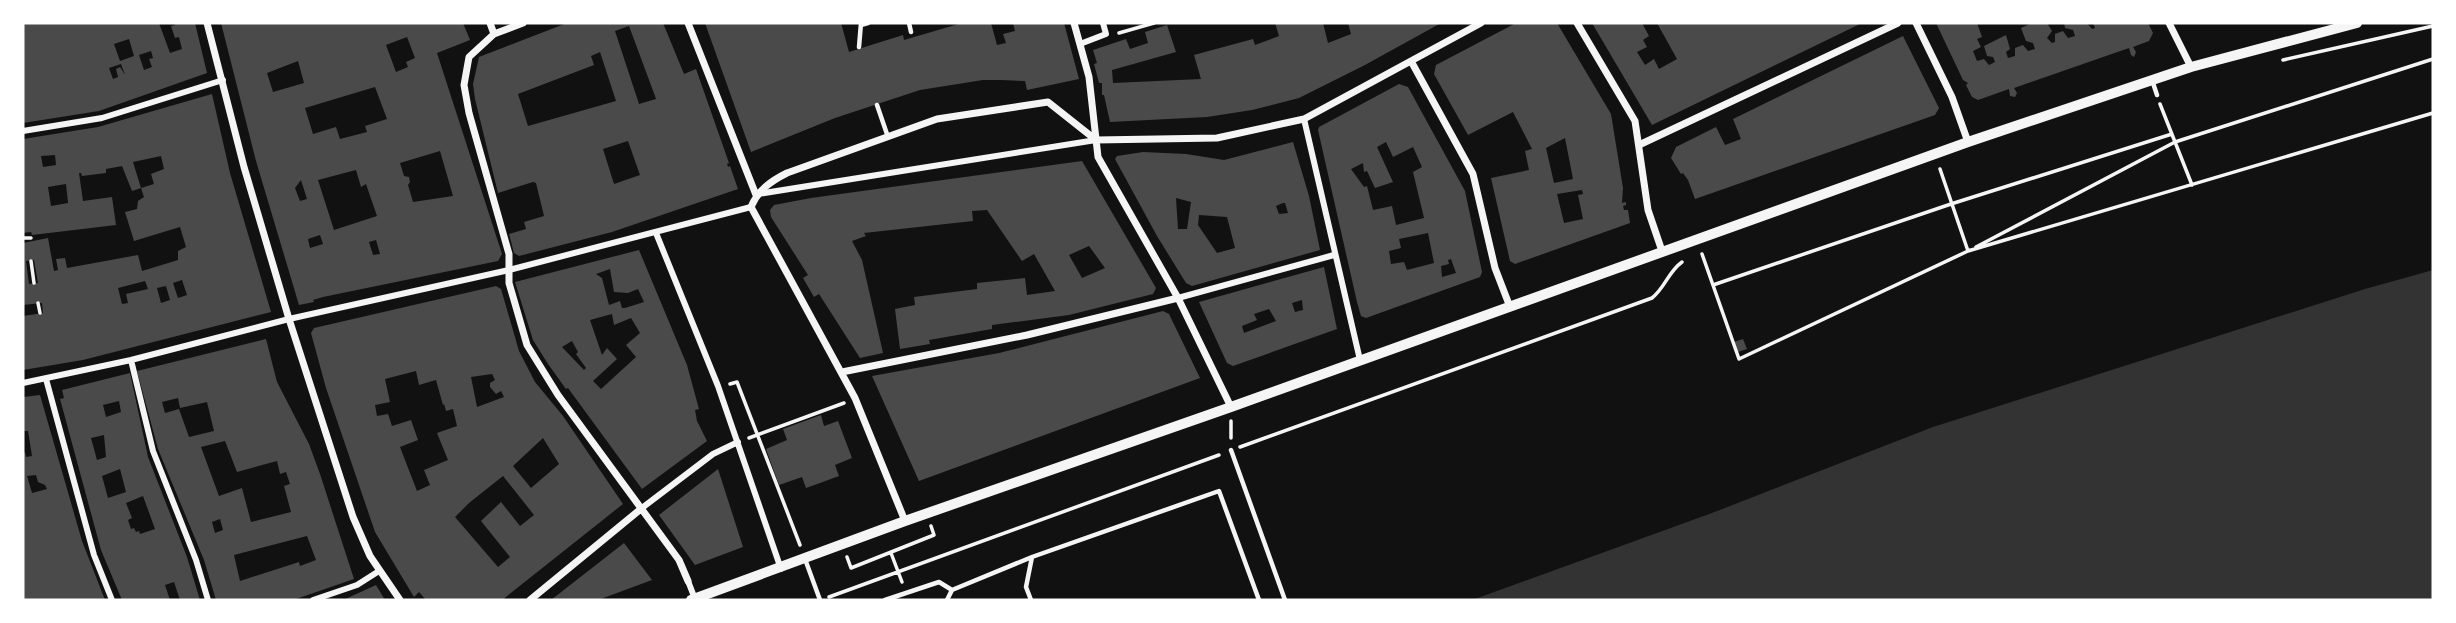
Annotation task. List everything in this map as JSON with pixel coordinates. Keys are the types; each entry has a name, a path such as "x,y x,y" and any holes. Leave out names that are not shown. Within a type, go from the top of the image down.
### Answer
{"street":[{"path":"207,23 244,167 289,319 353,517 361,539 379,571 400,600"},
{"path":"490,23 495,34"},
{"path":"523,23 495,34 469,57 464,85 469,113 509,254 509,284 527,345 558,395 679,560 693,599 1968,142 2190,67 2357,23"},
{"path":"688,23 756,195"},
{"path":"1074,23 1089,77 1098,157 1178,298 1231,407"},
{"path":"1080,44 1106,34 1103,23"},
{"path":"756,195 1096,140 1217,138 1304,119 1480,23"},
{"path":"1577,23 1634,121 1648,211 1662,251"},
{"path":"1639,145 1898,23"},
{"path":"1916,23 1952,97 1968,142"},
{"path":"2169,23 2190,67"},
{"path":"1411,61 1473,173 1495,268 1510,307"},
{"path":"23,131 102,118 223,80"},
{"path":"751,207 756,195 777,178 937,119 1048,102 1096,140"},
{"path":"1304,119 1360,360"},
{"path":"23,383 509,270 751,207"},
{"path":"751,207 855,398 905,521"},
{"path":"656,233 718,386 781,569"},
{"path":"842,372 1027,335 1178,298 1334,255"},
{"path":"131,360 153,451 196,560 208,600"},
{"path":"46,379 94,555 111,600"},
{"path":"530,600 713,454 738,442"},
{"path":"313,600 357,585 379,571"}],"lane":[{"path":"859,47 861,24 868,23"},
{"path":"909,23 911,32"},
{"path":"2151,79 2157,95"},
{"path":"877,104 888,137"},
{"path":"1231,450 1285,600"},
{"path":"947,600 952,590 1032,557 1219,491 1259,600"},
{"path":"1031,600 1026,587 1032,557"},
{"path":"805,559 820,600"},
{"path":"885,600 939,582 952,590"}],"path":[{"path":"1106,34 1125,32 1154,23"},
{"path":"2283,60 2433,26"},
{"path":"1702,254 1739,359 1968,251 2175,142 2433,60"},
{"path":"2157,95 2192,185"},
{"path":"1968,251 2433,113"},
{"path":"1713,285 1951,204 2172,134"},
{"path":"1940,169 1968,251"},
{"path":"23,239 30,237"},
{"path":"30,261 34,284"},
{"path":"820,600 1652,298 1664,285 1670,272 1684,261"},
{"path":"38,303 40,313"},
{"path":"718,386 737,382 805,559"},
{"path":"758,435 855,398"},
{"path":"1231,407 1231,450"},
{"path":"851,568 934,535"},
{"path":"891,552 904,588"}],"shaded area":[{"path":"2433,270 2433,600 1472,600 1712,513 1933,427 2365,289"}],"building":[{"path":"23,23 159,23 170,53 182,49 179,37 175,38 171,26 175,25 174,23 195,23 207,73 99,111 23,123","holes":["129,39 134,56 120,61 114,44","151,51 153,58 149,59 152,67 144,70 139,55","121,64 125,75 120,67 116,69 118,77 113,79 109,68"]},
{"path":"221,23 463,23 470,40 437,53 502,254 498,261 323,297 299,305 256,161","holes":["407,37 415,58 406,62 408,67 396,72 386,45","298,61 304,83 273,92 267,73","375,87 387,119 365,126 367,132 340,139 336,127 313,134 305,108","440,151 453,196 413,202 408,185 409,177 404,176 400,163","356,170 361,187 366,184 377,216 334,230 318,180","301,180 307,199 300,201 295,188","320,235 323,244 310,248 308,239","376,240 380,254 373,255 369,242"]},
{"path":"567,23 663,23 684,74 696,69 729,163 728,167 730,166 738,189 612,232 519,256 514,253 509,234 526,229 524,222 544,216 536,183 498,193 475,99 473,84 479,57","holes":["629,26 656,99 639,104 615,31","600,52 616,101 528,126 518,94 594,65 591,56","628,141 640,175 614,184 603,149"]},
{"path":"705,23 841,23 849,52 903,35 904,40 962,23 991,23 997,45 1006,43 1003,34 1015,31 1013,23 1064,23 1079,79 1027,90 1025,81 983,80 920,90 835,118 751,152"},
{"path":"1275,23 1323,23 1328,43 1351,34 1348,23 1441,23 1299,98 1252,110 1207,117 1110,122 1102,95 1102,83 1099,83 1094,64 1097,63 1093,50 1126,39 1130,49 1148,43 1145,32 1167,25 1176,52 1112,70 1113,83 1201,79 1194,55 1253,39 1255,45 1279,36"},
{"path":"1516,23 1557,23 1611,114 1623,188 1622,203 1626,202 1623,206 1624,210 1628,210 1630,223 1515,264 1510,261 1491,178 1529,170 1525,151 1532,149 1513,112 1468,135 1434,74 1436,65","holes":["1565,138 1573,179 1554,183 1546,148","1582,190 1583,194 1578,195 1583,219 1564,223 1557,194"]},
{"path":"1592,23 1642,23 1649,36 1643,40 1647,47 1637,52 1645,65 1654,59 1659,69 1677,59 1657,23 1862,23 1652,125"},
{"path":"1936,23 1977,23 1982,37 1977,39 1981,47 1973,51 1977,61 1984,59 1989,65 1995,62 1993,57 1987,56 1984,46 2006,35 2010,49 2006,52 2008,58 2015,56 2015,48 2023,45 2028,51 2035,49 2033,43 2026,41 2021,28 2032,23 2047,23 2052,31 2047,38 2052,43 2055,42 2055,34 2063,31 2068,38 2075,36 2073,30 2065,28 2064,23 2087,23 2092,29 2095,28 2093,23 2148,23 2153,33 2149,41 2133,47 2136,52 2134,57 2129,48 2014,88 2017,93 2015,97 2010,96 2009,89 1978,100 1972,97 1966,85 1968,83 1963,80"},
{"path":"1903,36 1939,108 1935,115 1695,199 1688,180 1671,158 1676,147 1716,127 1725,145 1741,139 1733,119"},
{"path":"1399,84 1408,87 1465,191 1482,272 1480,277 1366,318 1361,316 1319,127","holes":["1386,142 1393,157 1413,147 1422,167 1413,172 1424,218 1396,225 1392,206 1373,210 1367,186 1364,187 1351,169 1363,163 1364,172 1367,171 1375,188 1393,182 1377,147","1428,233 1434,263 1407,270 1404,262 1391,264 1389,251 1401,248 1399,239","1451,259 1456,273 1442,277 1441,266 1449,264 1448,260"]},
{"path":"212,94 230,173 271,312 83,360 23,370 23,316 43,313 42,303 23,305 23,243 48,238 54,271 58,270 56,259 65,258 67,268 138,255 142,271 178,260 178,251 186,247 180,227 134,241 125,212 137,209 138,201 144,197 141,188 132,191 122,166 106,169 106,173 82,176 79,173 83,201 112,197 116,225 32,235 31,232 23,233 23,139 98,127","holes":["55,155 56,165 43,167 41,156","161,156 164,169 151,174 154,184 141,188 133,162","66,184 68,203 51,206 48,187","34,260 38,283 29,284 26,261","182,280 187,295 178,298 173,283","145,281 148,289 126,294 128,303 122,304 118,288","166,286 170,300 161,303 157,288"]},
{"path":"1293,142 1309,196 1320,250 1192,286 1186,283 1115,159 1117,156 1143,152 1186,154 1224,160","holes":["1176,198 1191,202 1187,229 1178,229","1283,203 1288,213 1279,214 1276,206","1199,215 1227,217 1235,248 1217,253 1198,225"]},
{"path":"1082,161 1156,288 1153,294 1069,315 992,325 992,329 929,340 930,344 900,349 895,309 915,305 914,297 977,289 977,283 1025,278 1027,295 1055,291 1034,254 1022,261 987,210 972,211 973,221 864,233 866,236 852,241 862,260 883,353 860,358 819,294 814,297 803,278 808,275 771,217 770,210 774,205","holes":["1089,246 1105,268 1082,278 1069,255"]},
{"path":"639,250 687,365 699,409 695,410 697,421 707,441 642,489 568,388 566,389 533,340 515,282","holes":["610,269 614,292 628,293 638,289 644,302 625,308 622,308 620,301 609,305 602,278 596,274","612,314 614,325 631,318 640,333 626,345 636,357 601,389 593,381 617,359 607,348 602,355 590,320","572,341 578,352 576,354 586,368 584,370 562,347"]},
{"path":"1324,267 1337,329 1233,366 1227,363 1199,302","holes":["1302,300 1303,310 1295,312 1292,303","1269,309 1276,321 1244,333 1242,326 1257,320 1254,314"]},
{"path":"496,286 501,289 519,351 535,382 563,416 623,504 502,600 426,600 419,592 414,597 375,532 326,388 311,333 314,328","holes":["416,371 419,385 436,380 446,411 453,409 457,426 437,433 448,460 424,470 430,485 417,491 400,447 418,440 411,420 392,426 388,414 377,416 375,405 390,402 385,379","492,374 495,380 490,383 490,387 496,394 501,391 504,397 477,407 471,377","543,438 559,464 531,488 513,466","503,476 534,515 520,526 501,502 481,521 510,557 498,567 455,517"]},
{"path":"1163,311 1169,314 1200,378 919,481 872,376 999,353"},
{"path":"266,339 277,382 309,444 354,579 293,600 216,600 204,560 158,449 137,371","holes":["178,398 180,408 207,402 214,431 189,437 179,409 165,413 162,402","225,441 237,472 277,461 280,474 286,472 290,484 284,486 291,512 251,522 242,488 219,496 201,447","220,519 223,530 215,533 212,522","307,536 316,560 300,566 299,562 240,581 234,555"]},
{"path":"1743,339 1747,349 1738,352 1734,342"},
{"path":"130,373 148,457 187,557 200,600 180,600 174,582 165,585 170,600 122,600 101,550 60,399 64,398 62,390","holes":["119,401 121,412 106,417 103,405","104,435 106,457 97,460 91,438","120,469 126,492 108,498 102,476","143,496 155,529 140,534 134,528 131,529 128,520 132,518 126,503"]},
{"path":"40,395 82,541 105,600 23,600 23,453 25,452 26,457 32,456 28,431 23,431 23,397","holes":["36,475 38,482 47,489 32,493 27,476"]},
{"path":"821,415 824,426 838,421 852,458 835,465 839,476 806,488 802,477 779,485 766,449 787,440 783,429"},
{"path":"718,469 743,547 695,565 659,515"},
{"path":"624,543 652,580 598,600 551,600"},
{"path":"376,585 385,600 343,600 363,591"}]}
